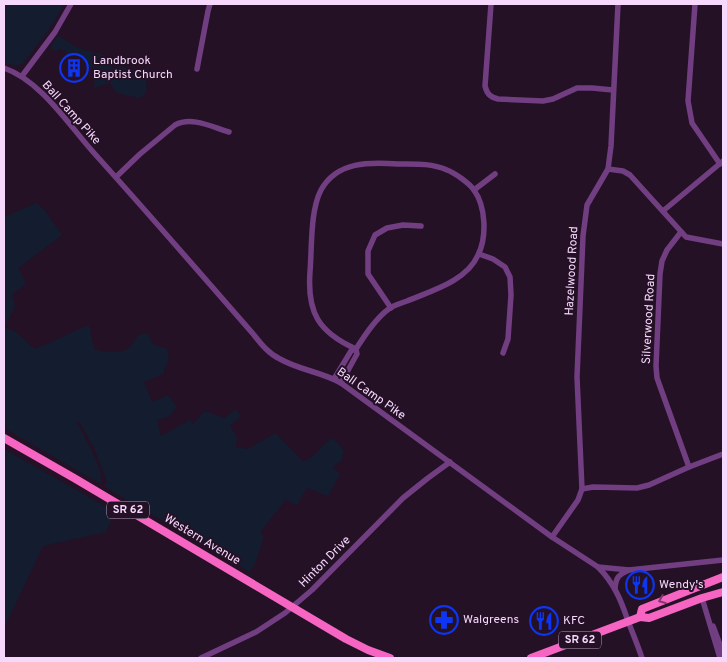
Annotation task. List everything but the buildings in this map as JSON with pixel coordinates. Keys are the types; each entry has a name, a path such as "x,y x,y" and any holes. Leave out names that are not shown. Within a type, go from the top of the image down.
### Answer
{"main road":[{"name":"Western Avenue","path":"4,438 360,647 390,658"},
{"path":"702,598 702,593 708,587 723,577"},
{"path":"640,618 642,609 723,577"},
{"name":"SR 62","path":"531,658 628,622 640,618 649,618 723,592"}],"street":[{"path":"22,76 55,32 71,4"},
{"path":"197,69 210,4"},
{"path":"491,4 485,86 487,93 492,97 543,102 577,88 613,90"},
{"name":"Hazelwood Road","path":"582,489 576,377 583,236 588,205 608,169 611,146 618,4"},
{"path":"663,211 722,163 692,123 688,101 696,4"},
{"name":"Ball Camp Pike","path":"4,68 22,76 52,104 265,348 278,359 312,370 341,383 552,537 598,567 629,570 723,560"},
{"path":"116,177 140,154 181,122 192,121 229,132"},
{"path":"334,379 350,351 356,348 379,317 391,308 462,276 475,262 484,233 480,204 474,190 455,174 430,165 361,164 344,170 326,183 317,199 315,210 309,287 311,306 324,328 335,337 356,348"},
{"path":"608,169 624,171 630,174 686,237 723,244"},
{"path":"474,190 495,174"},
{"path":"391,308 368,274 368,251 375,235 387,228 404,225 421,226"},
{"name":"Silverwood Road","path":"681,232 662,261 656,366 657,378 689,467"},
{"path":"479,254 493,259 505,267 510,277 508,339 503,353"},
{"path":"341,383 357,354 356,348"},
{"path":"552,537 578,500 582,489 593,487 637,488 649,485 723,454"},
{"name":"Hinton Drive","path":"201,658 256,632 293,607 403,498 450,462"},
{"path":"598,567 607,576 615,589 642,658"},
{"path":"615,589 617,578 629,570"},
{"path":"702,598 720,658"},
{"path":"708,618 715,629 723,653"}],"shaded area":[{"path":"4,4 64,4 45,35 23,63 18,66 4,63"},
{"path":"57,37 78,48 112,57 113,68 120,66 138,69 148,66 145,94 139,98 117,93 110,83 94,88 96,68 89,67 89,71 84,68 84,65 66,61 64,65 67,51 51,49"},
{"path":"36,203 43,208 62,235 18,268 26,284 12,294 15,307 4,327 4,217"},
{"path":"89,325 94,349 102,351 121,352 132,345 138,335 148,333 152,344 167,349 169,357 163,374 144,382 152,402 168,395 177,407 169,417 157,420 161,436 190,420 193,424 205,411 224,418 236,410 241,416 230,426 237,437 236,447 247,449 276,433 303,462 313,456 331,438 344,451 342,460 333,467 340,474 328,496 307,488 297,505 284,500 260,532 264,536 256,561 250,572 105,487 105,482 108,484 95,450 79,421 76,423 98,464 101,484 4,428 4,327 16,332 34,349"},
{"path":"4,449 115,512 106,532 43,546 4,628"}],"place":[{"name":"Landbrook Baptist Church","path":"74,68"},
{"name":"Wendy's","path":"640,585"},
{"name":"Walgreens","path":"444,620"},
{"name":"KFC","path":"544,621"}]}
